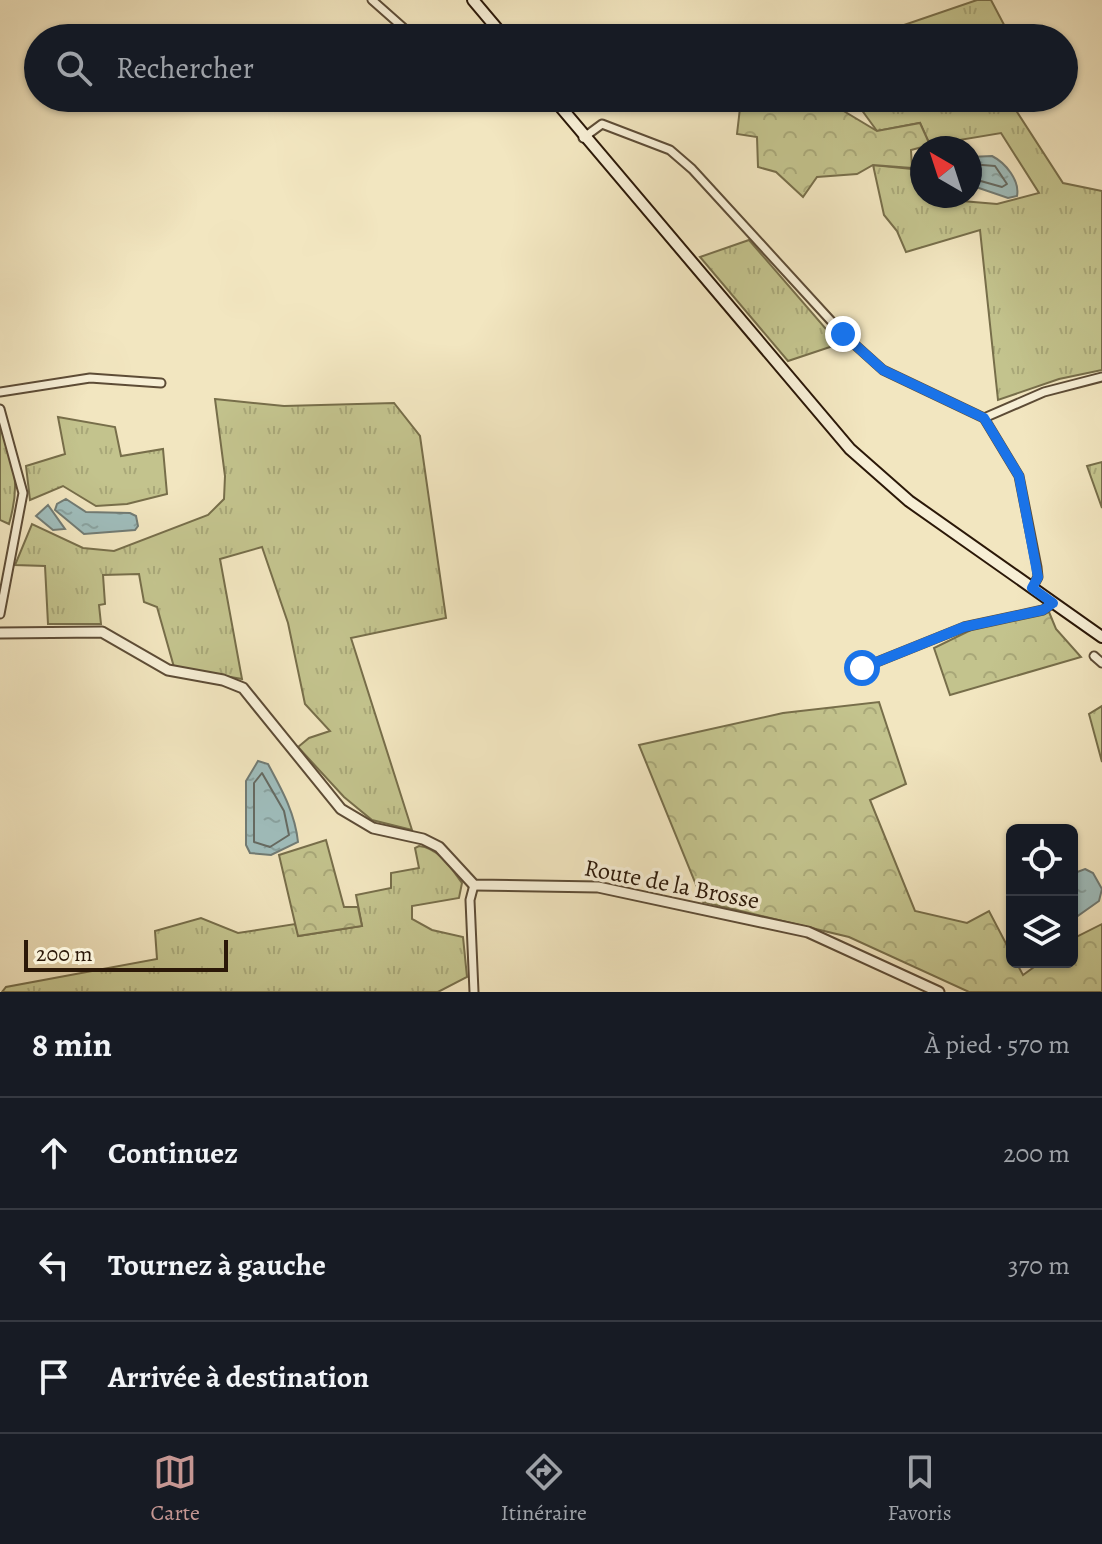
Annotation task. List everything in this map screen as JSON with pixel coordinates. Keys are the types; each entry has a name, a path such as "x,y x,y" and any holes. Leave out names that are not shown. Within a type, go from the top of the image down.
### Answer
{"main road":[{"path":"473,0 493,24"},
{"path":"564,112 850,449 909,501 1102,637"}],"street":[{"path":"372,0 399,24"},
{"path":"583,138 602,124 670,150 692,169 843,334 883,370 984,418 1019,476 1038,577 1032,588"},
{"path":"984,418 1044,392 1102,377"},
{"path":"0,392 90,378 161,383"},
{"path":"0,409 23,493 0,614"},
{"path":"862,668 964,627 1043,610 1053,603"},
{"path":"0,633 102,632 168,670 223,680 243,688 341,809 373,828 423,839 439,847 474,885 470,900 474,992"},
{"path":"1094,656 1102,663"},
{"name":"Route de la Brosse","path":"474,885 598,887 808,932 939,992"}],"green space":[{"path":"977,0 991,0 1004,24 907,24"},
{"path":"740,112 845,112 877,131 920,123 926,136 910,136 910,168 873,165 857,174 817,177 803,197 776,172 758,167 757,137 737,134"},
{"path":"863,112 1017,112 1063,183 1102,191 1102,370 1059,379 998,400 980,230 906,252 897,231 884,215 873,165 910,169 910,208 982,208 982,203 997,204 1039,193 1001,133 982,136 926,136 920,123 877,131"},
{"path":"749,240 839,344 788,361 700,257"},
{"path":"215,399 284,406 394,403 420,436 446,618 351,638 412,830 372,820 344,797 298,747 309,738 330,731 305,704 288,623 262,547 220,559 242,679 174,667 157,607 144,602 139,574 103,575 105,604 99,605 101,624 48,624 45,566 15,565 32,524 83,548 114,551 208,515 224,499 225,476"},
{"path":"58,417 115,427 121,456 163,449 167,494 127,504 96,506 63,486 30,500 26,466 65,454"},
{"path":"0,426 14,474 15,497 9,524 0,520"},
{"path":"1102,462 1102,508 1087,466"},
{"path":"1049,612 1056,629 1081,657 950,695 934,648 979,626"},
{"path":"879,702 906,784 870,800 915,911 967,923 989,911 1006,944 1006,968 1019,968 1023,975 1033,968 1078,968 1078,936 1102,924 1102,992 969,992 849,937 703,902 639,745 783,713"},
{"path":"1102,706 1102,762 1089,714"},
{"path":"326,840 344,907 358,907 362,926 298,936 279,855"},
{"path":"419,846 438,855 462,883 459,898 412,906 412,919 432,930 463,937 467,977 438,992 2,992 6,987 157,959 155,931 201,918 238,933 295,924 299,936 362,926 356,895 391,888 391,873 419,868 415,848"}],"water":[{"path":"982,156 992,156 1011,173 1017,196 1008,198 982,189"},
{"path":"66,499 86,512 130,513 136,516 138,526 135,530 84,534 55,510 57,504"},
{"path":"48,505 65,529 53,530 36,516"},
{"path":"258,761 268,764 283,792 298,842 271,855 250,853 246,845 246,781"},
{"path":"1085,869 1093,873 1102,889 1099,901 1078,916 1078,896 1078,872"}],"route":[{"path":"843,334 883,370 984,418 1019,476 1038,577 1032,588 1053,603 1043,610 964,627 862,668"}]}
